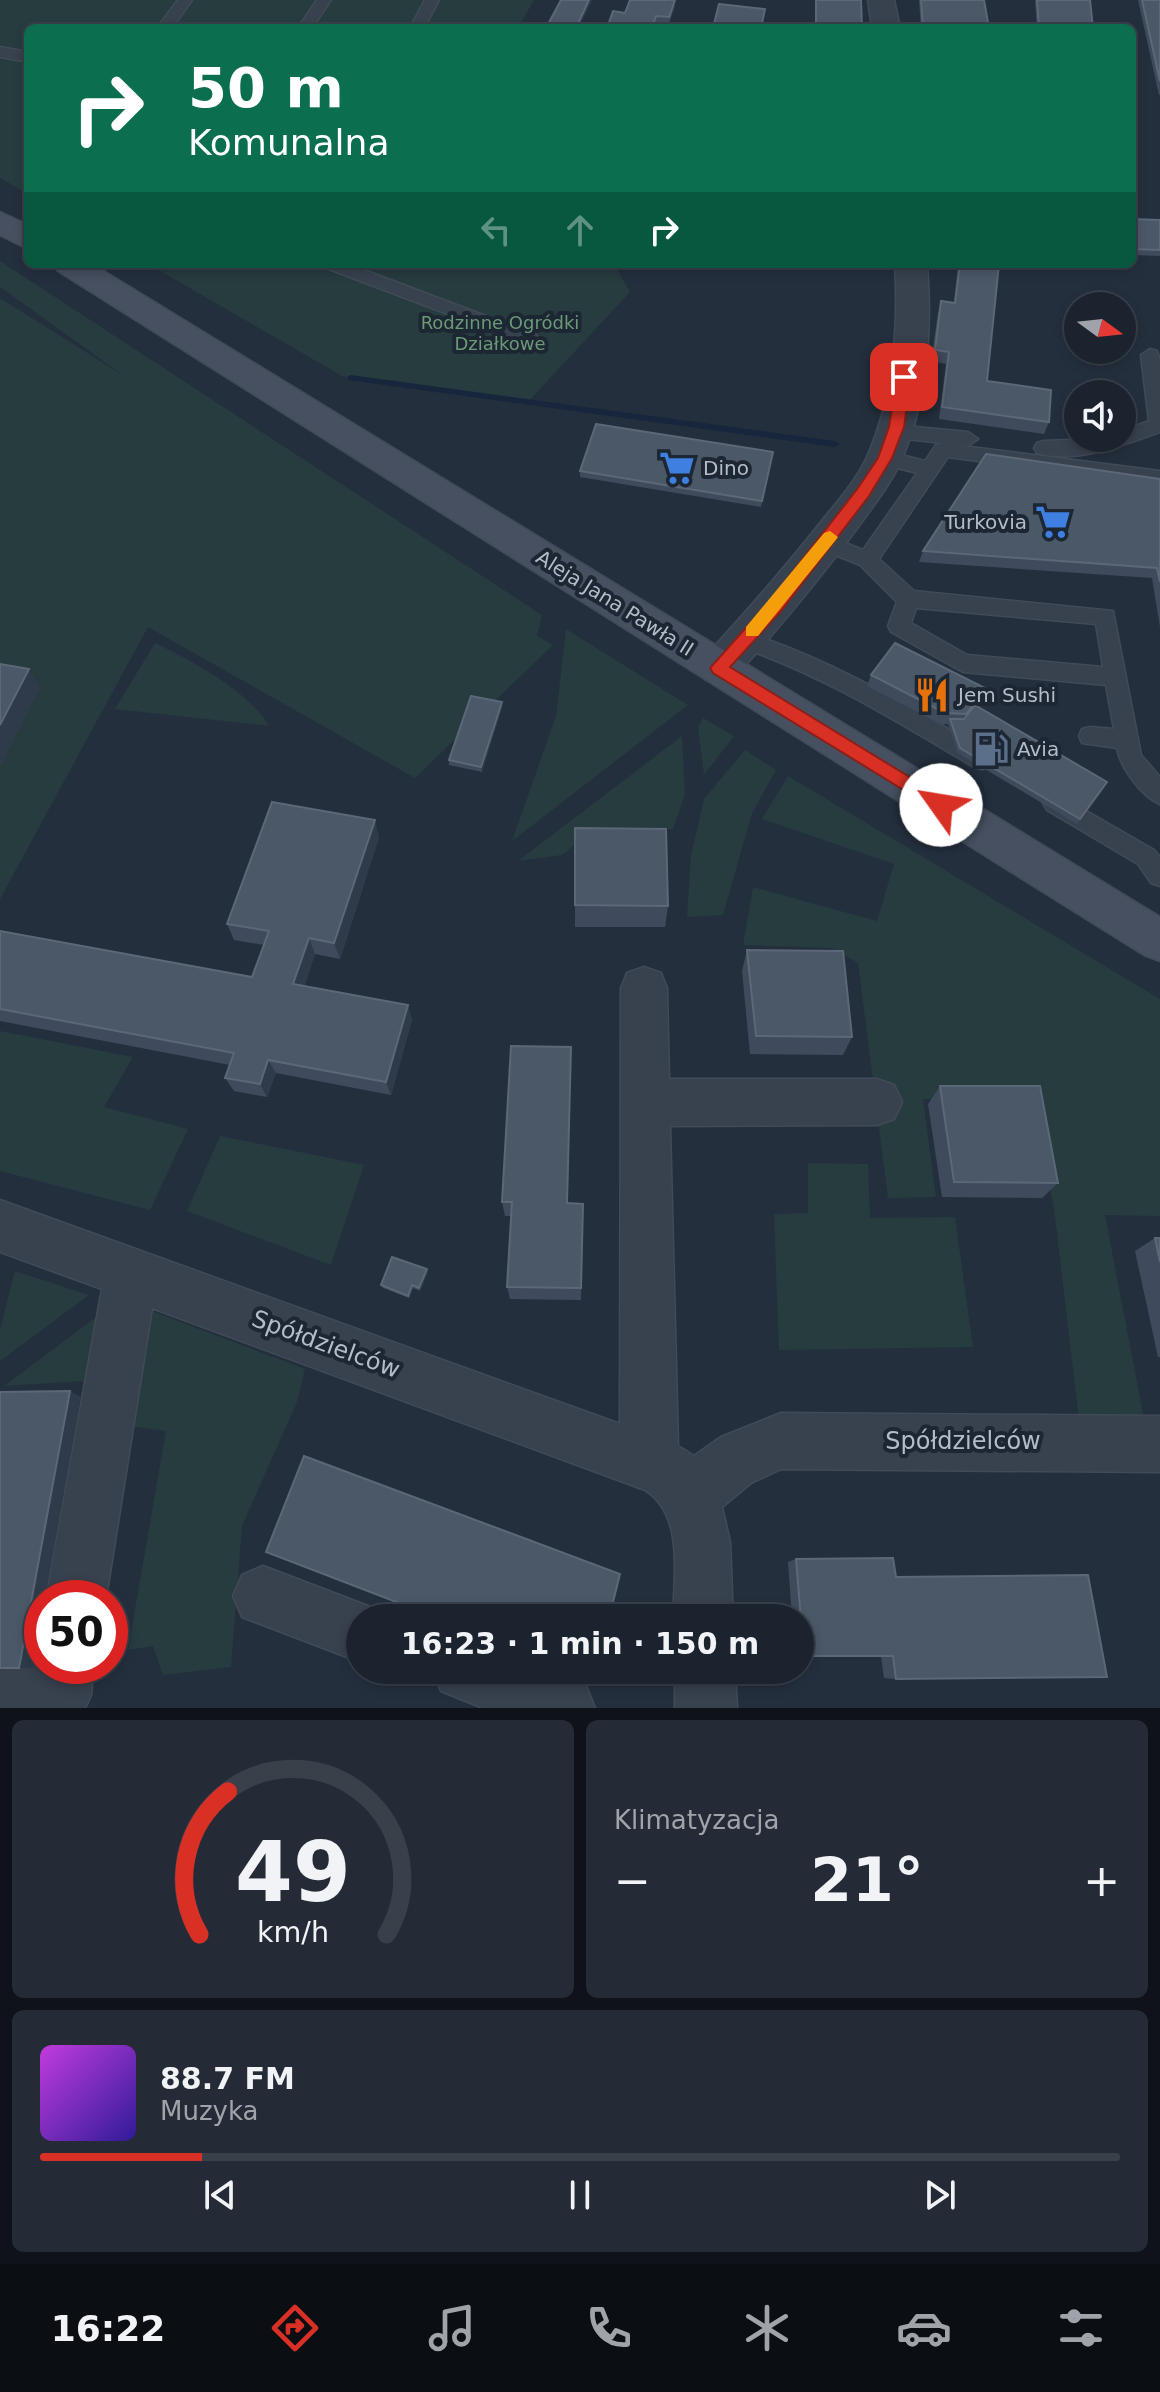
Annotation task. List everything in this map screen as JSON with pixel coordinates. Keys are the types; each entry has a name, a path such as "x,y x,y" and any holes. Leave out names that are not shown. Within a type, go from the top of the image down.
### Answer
{"main road":[{"path":"0,221 24,236"},
{"name":"Aleja Jana Pawła II","path":"76,268 345,433 732,654 1160,941"}],"street":[{"path":"881,0 885,24"},
{"path":"732,654 825,543 890,445 908,352 911,268"},
{"path":"644,988 647,1414 671,1482 700,1537 702,1604"},
{"path":"646,1103 877,1102"},
{"name":"Spółdzielców","path":"0,1226 131,1272 671,1482 711,1477 740,1455 781,1441 1160,1444"},
{"path":"79,1580 131,1272"},
{"path":"263,1596 346,1627"},
{"path":"0,1694 60,1695 62,1684"},
{"path":"500,1684 564,1708"},
{"path":"705,1684 706,1708"}],"lane":[{"path":"167,24 185,0"},
{"path":"308,24 324,0"},
{"path":"419,24 432,0"},
{"path":"0,52 24,56"},
{"path":"343,268 530,339"},
{"path":"890,445 1069,451 1122,438 1159,425 1150,355"},
{"path":"890,445 930,469"},
{"path":"867,560 943,450 1160,478"},
{"path":"825,543 867,560 890,585 909,599 1105,617 1130,758 1160,794"},
{"path":"909,599 899,626 963,663 1115,677"},
{"path":"732,654 798,658 851,684 1008,776"},
{"path":"1090,736 1125,740"},
{"path":"1035,791 1146,857 1160,876"}],"green space":[{"path":"0,0 534,0 520,24 24,24 24,192 0,178"},
{"path":"0,261 542,615 537,636 553,645 415,778 148,627 0,899 0,298 124,376 0,287"},
{"name":"Rodzinne Ogródki Działkowe","path":"155,268 616,268 630,292 526,404 342,376"},
{"path":"566,629 688,705 512,841 556,716"},
{"path":"155,643 234,689 269,726 115,709"},
{"path":"703,718 734,736 704,775 698,727"},
{"path":"682,736 685,794 673,829 589,833 562,855 518,861"},
{"path":"745,750 776,770 752,813 723,915 687,917 691,855 704,799"},
{"path":"788,776 1160,999 1160,1216 1105,1215 1144,1419 1079,1420 1054,1208 1032,1098 923,1099 936,1197 888,1198 858,963 832,948 743,945 753,887 877,921 894,864 762,819"},
{"path":"0,1031 133,1057 104,1107 188,1129 150,1210 0,1171"},
{"path":"220,1136 364,1165 331,1265 187,1211"},
{"path":"808,1163 868,1164 870,1218 955,1217 973,1347 779,1350 774,1214 808,1213"},
{"path":"15,1271 89,1295 0,1361 0,1329"},
{"path":"149,1310 305,1369 297,1402 242,1526 231,1667 163,1675 153,1646 128,1650 166,1431 129,1426"},
{"path":"99,1315 85,1381 4,1386"}],"building":[{"path":"561,0 589,0 578,24 548,24"},
{"path":"630,0 675,0 669,17 656,16 653,24 608,24 613,11 625,13"},
{"path":"816,0 861,0 862,24 816,24"},
{"path":"921,0 984,0 988,24 923,24"},
{"path":"1037,0 1090,0 1093,24 1039,24"},
{"path":"1142,0 1160,0 1160,81"},
{"path":"719,4 765,9 762,24 714,24"},
{"path":"1136,219 1160,220 1160,250 1136,249"},
{"path":"959,268 999,268 987,381 1051,390 1049,422 942,407 949,352 935,350 941,301 955,303"},
{"name":"Dino","path":"596,424 773,452 762,501 580,471"},
{"name":"Turkovia","path":"986,454 1160,479 1160,582 1157,568 923,551"},
{"path":"895,643 987,689 966,714 945,713 871,675"},
{"path":"0,664 29,669 0,725"},
{"path":"471,696 502,702 481,767 449,760"},
{"path":"975,705 1107,782 1080,819 960,748 950,719 964,719"},
{"path":"272,802 375,820 334,943 309,938 293,984 408,1005 386,1082 268,1060 260,1084 225,1078 234,1053 0,1009 0,931 252,977 269,931 227,924"},
{"path":"575,828 666,829 668,906 575,905"},
{"path":"747,950 843,951 852,1037 756,1036"},
{"path":"511,1046 571,1047 567,1203 583,1204 581,1288 507,1287 512,1202 502,1202"},
{"path":"940,1086 1040,1086 1058,1183 954,1182"},
{"path":"1155,1238 1160,1238 1160,1262"},
{"path":"392,1257 427,1269 419,1288 412,1285 408,1296 381,1285"},
{"path":"70,1391 35,1580 24,1580 24,1641 19,1668 0,1668 0,1392"},
{"path":"304,1456 620,1574 612,1604 402,1604 266,1552"},
{"path":"893,1558 896,1577 1088,1575 1107,1677 896,1679 893,1656 814,1656 814,1604 800,1604 796,1559"}],"waterway":[{"path":"351,378 835,444"}],"slow traffic":[{"path":"752,632 830,537"}],"place":[{"name":"Dino","path":"677,468"},
{"name":"Turkovia","path":"1053,522"},
{"name":"Jem Sushi","path":"932,695"},
{"name":"Avia","path":"991,749"}],"route":[{"path":"904,377 897,427 885,458 864,492 775,606 719,668 941,805"}]}
